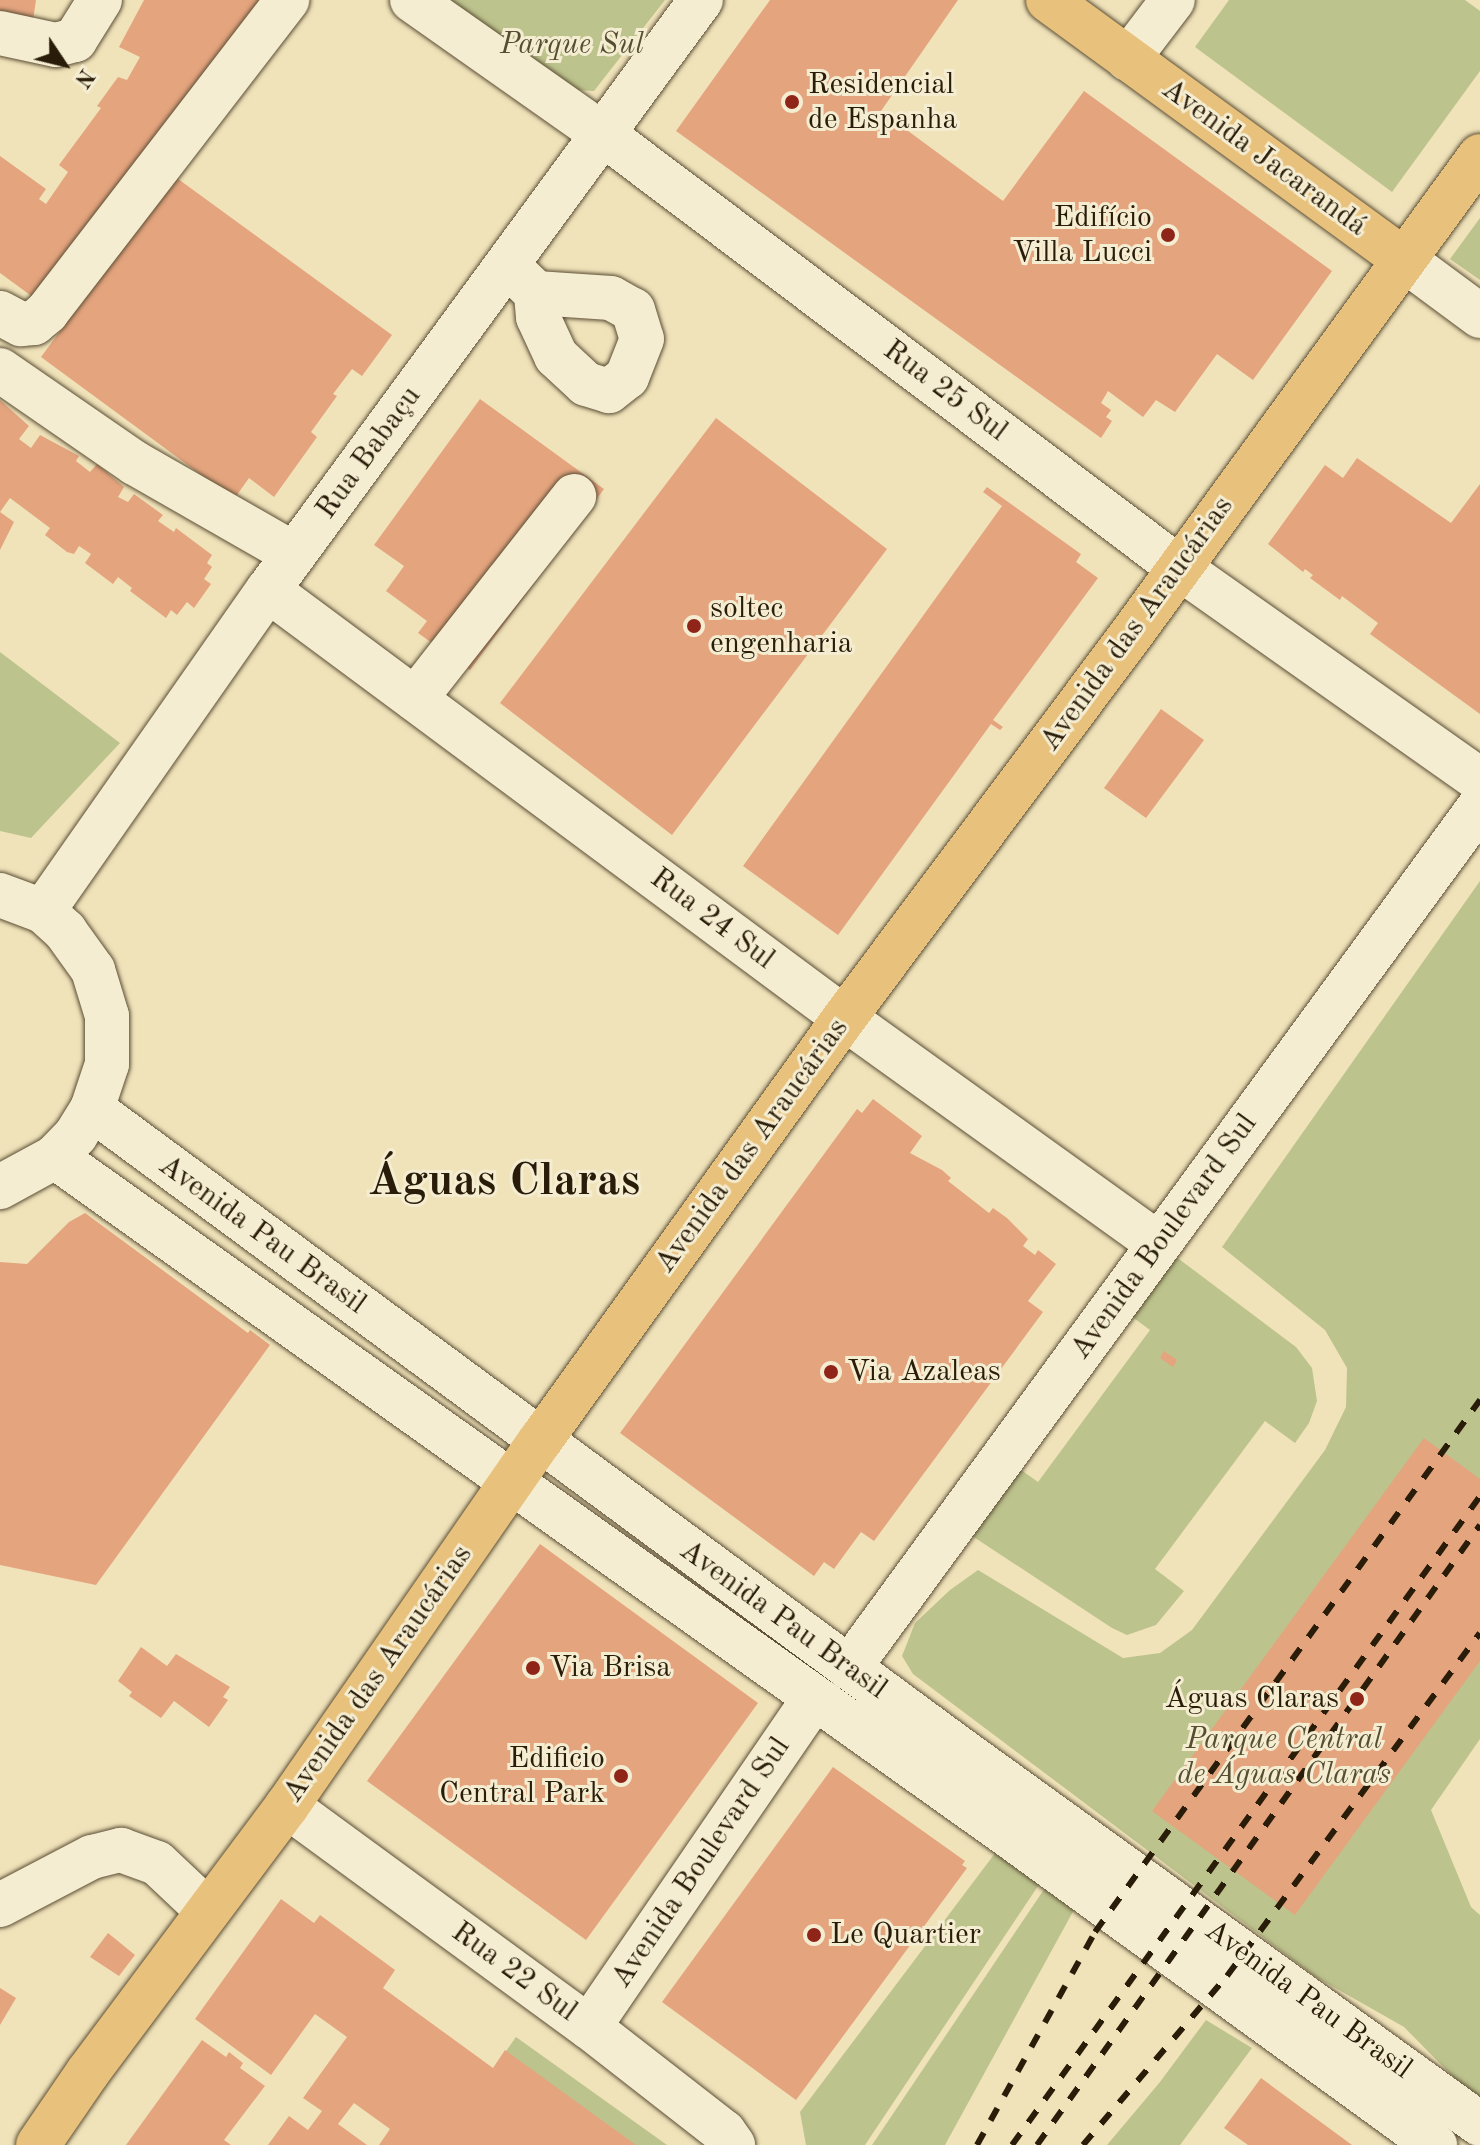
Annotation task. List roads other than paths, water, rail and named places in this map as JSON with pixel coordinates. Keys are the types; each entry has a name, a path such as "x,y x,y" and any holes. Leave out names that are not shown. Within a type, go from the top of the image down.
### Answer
{"main road":[{"name":"Avenida Jacarandá","path":"1048,0 1403,259"},
{"name":"Avenida das Araucárias","path":"38,2145 88,2072 287,1806 511,1481 845,1017 1480,156"}],"street":[{"path":"0,33 56,45 75,40 100,0"},
{"path":"0,313 21,324 34,323 47,312 287,0"},
{"name":"Rua 25 Sul","path":"412,0 603,134 1178,567 1480,780"},
{"name":"Rua Babaçu","path":"43,911 294,554 521,279 603,134 701,0"},
{"path":"1128,59 1173,0"},
{"name":"Avenida Jacarandá","path":"1403,259 1480,316"},
{"path":"0,370 135,463 294,554"},
{"path":"415,699 574,496"},
{"name":"Rua 24 Sul","path":"268,590 845,1017 1159,1244"},
{"name":"Avenida Boulevard Sul","path":"849,1668 1480,806"},
{"path":"0,895 43,911 65,931 93,970 107,1016 107,1064 92,1109 76,1135 55,1157 0,1187"},
{"name":"Avenida Pau Brasil","path":"92,1109 849,1668 1480,2124"},
{"name":"Avenida Pau Brasil","path":"55,1157 813,1700 1008,1835 1435,2145"},
{"name":"Avenida Boulevard Sul","path":"589,2027 813,1700"},
{"name":"Rua 22 Sul","path":"287,1806 589,2027 724,2132 733,2145"},
{"path":"0,1905 92,1857 121,1850 157,1863 208,1911"}],"railway":[{"path":"977,2145 1095,1932 1480,1400"},
{"path":"1012,2145 1480,1496"},
{"path":"1037,2145 1480,1525"},
{"path":"1083,2145 1227,1976 1480,1633"}],"place":[{"name":"Residencial de Espanha","path":"792,102"},
{"name":"Edifício Villa Lucci","path":"1168,235"},
{"name":"soltec engenharia","path":"694,626"},
{"name":"Via Azaleas","path":"831,1372"},
{"name":"Via Brisa","path":"533,1668"},
{"name":"Águas Claras","path":"1357,1699"},
{"name":"Edificio Central Park","path":"621,1776"},
{"name":"Le Quartier","path":"814,1935"}],"district":[{"name":"Águas Claras","path":"504,1182"}],"park label":[{"name":"Parque Sul","path":"572,45"},
{"name":"Parque Central de Águas Claras","path":"1284,1757"}]}
